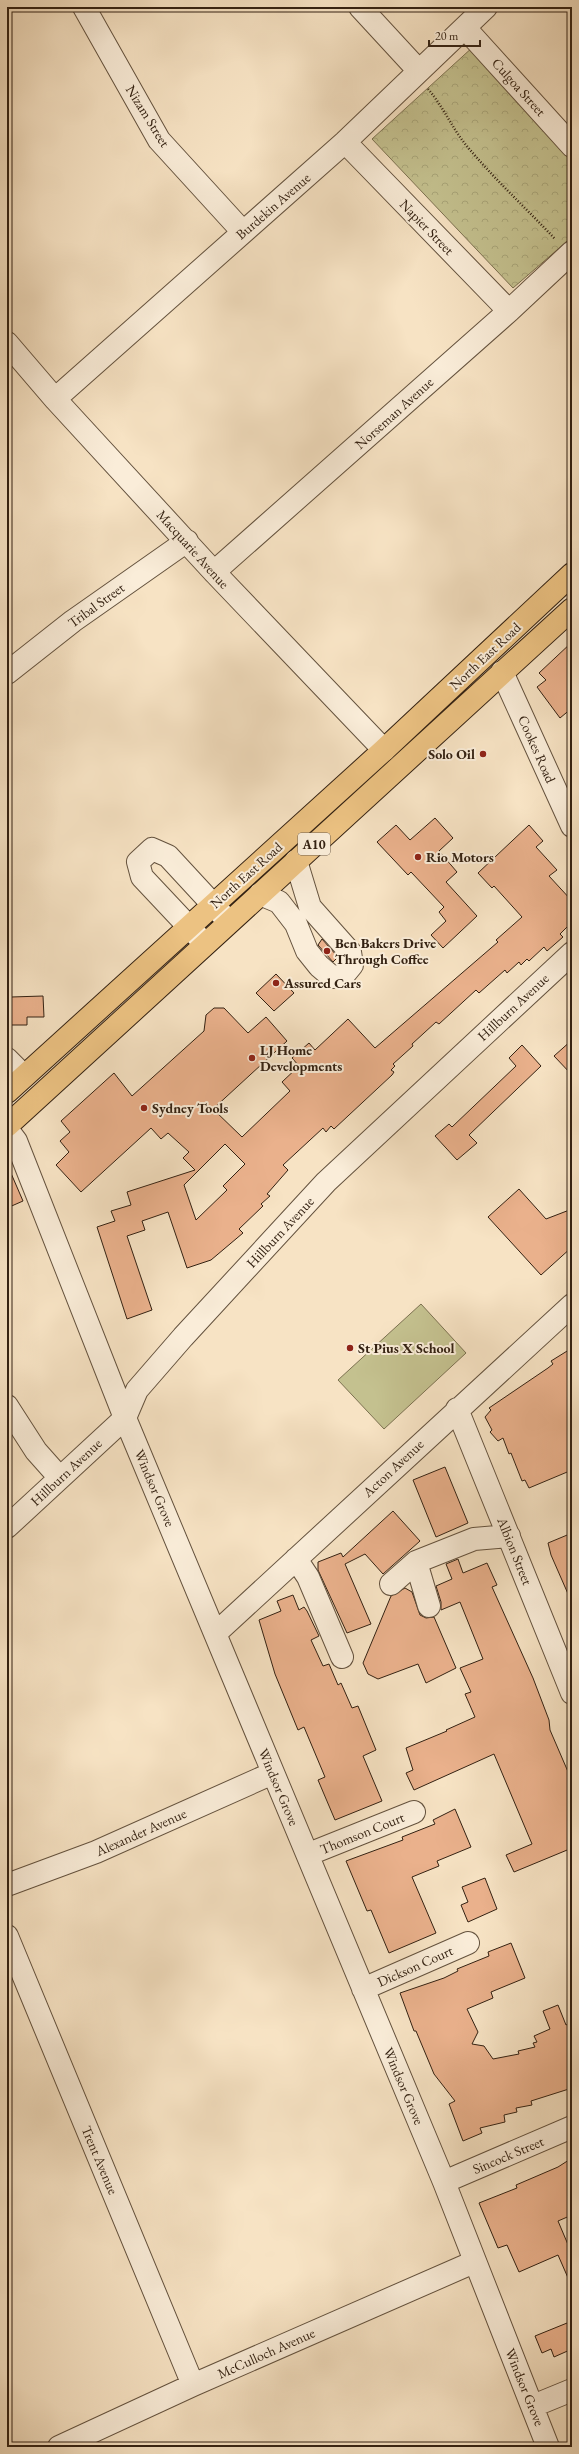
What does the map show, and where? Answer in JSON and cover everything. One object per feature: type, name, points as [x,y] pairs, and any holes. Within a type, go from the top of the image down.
[{"type":"highway","name":"North East Road","points":[[7,1092],[487,656],[572,574]]},
{"type":"highway","name":"North East Road","points":[[7,1126],[572,609]]},
{"type":"highway","points":[[487,656],[502,672]]},
{"type":"highway","points":[[384,750],[399,766]]},
{"type":"highway","points":[[24,1076],[42,1094]]},
{"type":"street","name":"Nizam Street","points":[[84,7],[159,140],[243,232]]},
{"type":"street","points":[[360,7],[421,77]]},
{"type":"street","name":"Burdekin Avenue","points":[[55,400],[243,232],[421,77],[486,7]]},
{"type":"street","name":"Culgoa Street","points":[[465,28],[572,146]]},
{"type":"street","name":"Napier Street","points":[[345,142],[509,311]]},
{"type":"street","name":"Norseman Avenue","points":[[214,572],[509,311],[569,261]]},
{"type":"street","name":"Macquarie Avenue","points":[[7,343],[55,400],[187,541],[214,572],[384,750]]},
{"type":"street","name":"Tribal Street","points":[[7,673],[73,621],[187,541]]},
{"type":"street","name":"Cookes Road","points":[[502,672],[572,826]]},
{"type":"street","points":[[205,944],[142,877],[138,862],[152,849],[168,856],[229,922]]},
{"type":"street","points":[[260,894],[279,902],[296,924],[307,951],[319,966],[332,977],[343,976],[352,965],[350,952],[310,907],[296,861]]},
{"type":"street","name":"Hillburn Avenue","points":[[7,1527],[125,1418],[137,1390],[183,1337],[326,1182],[572,953]]},
{"type":"street","points":[[7,1059],[24,1076]]},
{"type":"street","name":"Windsor Grove","points":[[7,1129],[16,1141],[125,1418],[216,1633],[273,1773],[309,1854],[363,1989],[444,2182],[474,2262],[533,2406],[548,2447]]},
{"type":"street","name":"Acton Avenue","points":[[216,1633],[457,1409],[572,1305]]},
{"type":"street","points":[[7,1406],[36,1451],[60,1478]]},
{"type":"street","name":"Albion Street","points":[[457,1409],[572,1693]]},
{"type":"street","points":[[391,1584],[416,1562],[474,1540],[508,1536]]},
{"type":"street","points":[[296,1559],[308,1577],[342,1657]]},
{"type":"street","points":[[416,1562],[429,1606]]},
{"type":"street","name":"Alexander Avenue","points":[[7,1885],[96,1852],[273,1773]]},
{"type":"street","name":"Thomson Court","points":[[309,1854],[414,1812]]},
{"type":"street","name":"Trent Avenue","points":[[7,1936],[193,2385]]},
{"type":"street","name":"Dickson Court","points":[[363,1989],[468,1943]]},
{"type":"street","name":"Sincock Street","points":[[444,2182],[572,2127]]},
{"type":"street","name":"McCulloch Avenue","points":[[59,2447],[193,2385],[474,2262]]},
{"type":"street","points":[[533,2406],[572,2390]]},
{"type":"path","points":[[421,77],[465,144],[487,170],[555,239]]},
{"type":"green space","points":[[474,46],[572,153],[572,237],[513,288],[372,139]]},
{"type":"green space","points":[[421,1304],[466,1353],[384,1429],[338,1380]]},
{"type":"building","points":[[572,642],[572,708],[560,718],[537,687],[546,680],[539,673]]},
{"type":"building","points":[[435,818],[453,838],[439,851],[457,872],[446,882],[477,916],[443,948],[431,935],[446,921],[439,912],[444,907],[411,872],[408,875],[377,842],[396,825],[410,840]]},
{"type":"building","points":[[529,825],[543,841],[536,847],[557,870],[549,876],[572,901],[572,922],[560,934],[563,937],[547,951],[544,947],[529,961],[527,959],[521,965],[519,962],[507,973],[505,970],[479,993],[476,990],[439,1024],[436,1022],[412,1044],[413,1046],[393,1064],[395,1066],[391,1070],[394,1072],[392,1075],[334,1129],[331,1126],[326,1132],[323,1128],[283,1165],[288,1170],[267,1194],[270,1196],[261,1204],[263,1206],[239,1229],[243,1233],[211,1260],[187,1268],[168,1212],[142,1221],[145,1230],[127,1236],[152,1310],[127,1319],[97,1227],[115,1221],[111,1211],[131,1205],[127,1192],[195,1170],[183,1158],[189,1152],[168,1133],[161,1139],[151,1128],[81,1192],[56,1165],[69,1152],[60,1141],[70,1132],[61,1121],[114,1073],[132,1096],[204,1031],[206,1015],[214,1008],[224,1008],[248,1033],[266,1017],[287,1041],[213,1109],[242,1137],[290,1091],[282,1082],[299,1066],[292,1058],[309,1043],[315,1050],[348,1019],[375,1048],[498,942],[496,940],[522,917],[494,886],[492,888],[478,873]],"holes":[[[225,1144],[245,1164],[223,1186],[227,1190],[196,1220],[184,1185]]]},
{"type":"building","points":[[322,939],[338,957],[333,962],[318,945]]},
{"type":"building","name":"Assured Cars","points":[[276,974],[294,993],[274,1011],[256,993]]},
{"type":"building","points":[[43,996],[44,1017],[27,1017],[27,1025],[11,1025],[11,997]]},
{"type":"building","points":[[572,1040],[572,1075],[554,1056]]},
{"type":"building","points":[[522,1045],[541,1066],[469,1135],[477,1143],[457,1160],[435,1136],[449,1124],[452,1127],[516,1066],[509,1058]]},
{"type":"building","points":[[7,1164],[23,1201],[7,1208]]},
{"type":"building","points":[[519,1189],[546,1219],[572,1209],[572,1247],[541,1275],[488,1217]]},
{"type":"building","points":[[572,1348],[572,1470],[529,1488],[525,1480],[522,1481],[511,1453],[509,1454],[503,1438],[498,1441],[490,1432],[492,1430],[485,1417],[491,1410],[489,1408],[548,1368],[553,1364],[551,1361]]},
{"type":"building","points":[[445,1467],[468,1523],[436,1537],[413,1480]]},
{"type":"building","points":[[393,1511],[420,1541],[383,1574],[365,1554],[345,1564],[371,1624],[347,1633],[318,1570],[318,1562],[341,1553],[343,1557]]},
{"type":"building","points":[[572,1533],[572,1603],[551,1555],[548,1543]]},
{"type":"building","points":[[458,1559],[463,1573],[487,1563],[497,1585],[492,1587],[533,1678],[549,1720],[550,1730],[572,1781],[572,1848],[514,1872],[506,1855],[532,1844],[494,1754],[414,1790],[406,1773],[413,1770],[406,1748],[447,1731],[446,1730],[475,1717],[465,1694],[471,1692],[460,1668],[483,1659],[460,1602],[441,1610],[441,1602],[436,1586],[452,1579],[446,1564]]},
{"type":"building","points":[[405,1588],[412,1592],[420,1615],[426,1618],[434,1617],[456,1668],[426,1683],[418,1664],[378,1679],[368,1674],[363,1663],[391,1596]]},
{"type":"building","points":[[293,1595],[299,1610],[304,1607],[307,1611],[319,1636],[311,1640],[323,1666],[329,1664],[338,1685],[341,1683],[352,1708],[358,1706],[376,1750],[363,1756],[382,1801],[335,1820],[318,1780],[325,1777],[304,1727],[298,1730],[275,1674],[259,1620],[281,1611],[277,1601]]},
{"type":"building","points":[[455,1809],[471,1847],[437,1861],[439,1866],[412,1877],[436,1933],[389,1953],[371,1910],[367,1911],[346,1861],[403,1840],[402,1837],[435,1824],[433,1820]]},
{"type":"building","points":[[485,1878],[497,1909],[468,1922],[461,1905],[468,1902],[462,1887]]},
{"type":"building","points":[[511,1943],[525,1978],[491,1992],[493,1998],[467,2009],[478,2032],[472,2044],[484,2046],[493,2059],[519,2054],[518,2051],[535,2047],[533,2043],[537,2042],[534,2036],[550,2029],[543,2011],[558,2005],[566,2025],[568,2024],[572,2031],[572,2088],[531,2101],[532,2105],[516,2108],[517,2112],[504,2115],[505,2122],[480,2128],[482,2133],[463,2141],[449,2104],[455,2101],[434,2074],[416,2031],[414,2031],[400,1993],[444,1978],[458,1971],[457,1969],[489,1956],[488,1952]]},
{"type":"building","points":[[572,2158],[572,2215],[558,2221],[572,2254],[572,2287],[558,2255],[519,2272],[507,2245],[498,2248],[479,2203],[517,2188],[516,2185],[558,2167]]},
{"type":"building","points":[[572,2321],[572,2349],[554,2357],[551,2349],[542,2353],[535,2336]]},
{"type":"place","name":"Solo Oil","points":[[483,754]]},
{"type":"place","name":"Rio Motors","points":[[418,857]]},
{"type":"place","name":"Ben Bakers Drive Through Coffee","points":[[327,951]]},
{"type":"place","name":"Assured Cars","points":[[276,983]]},
{"type":"place","name":"LJ Home Developments","points":[[252,1058]]},
{"type":"place","name":"Sydney Tools","points":[[144,1108]]},
{"type":"place","name":"St Pius X School","points":[[350,1348]]}]
